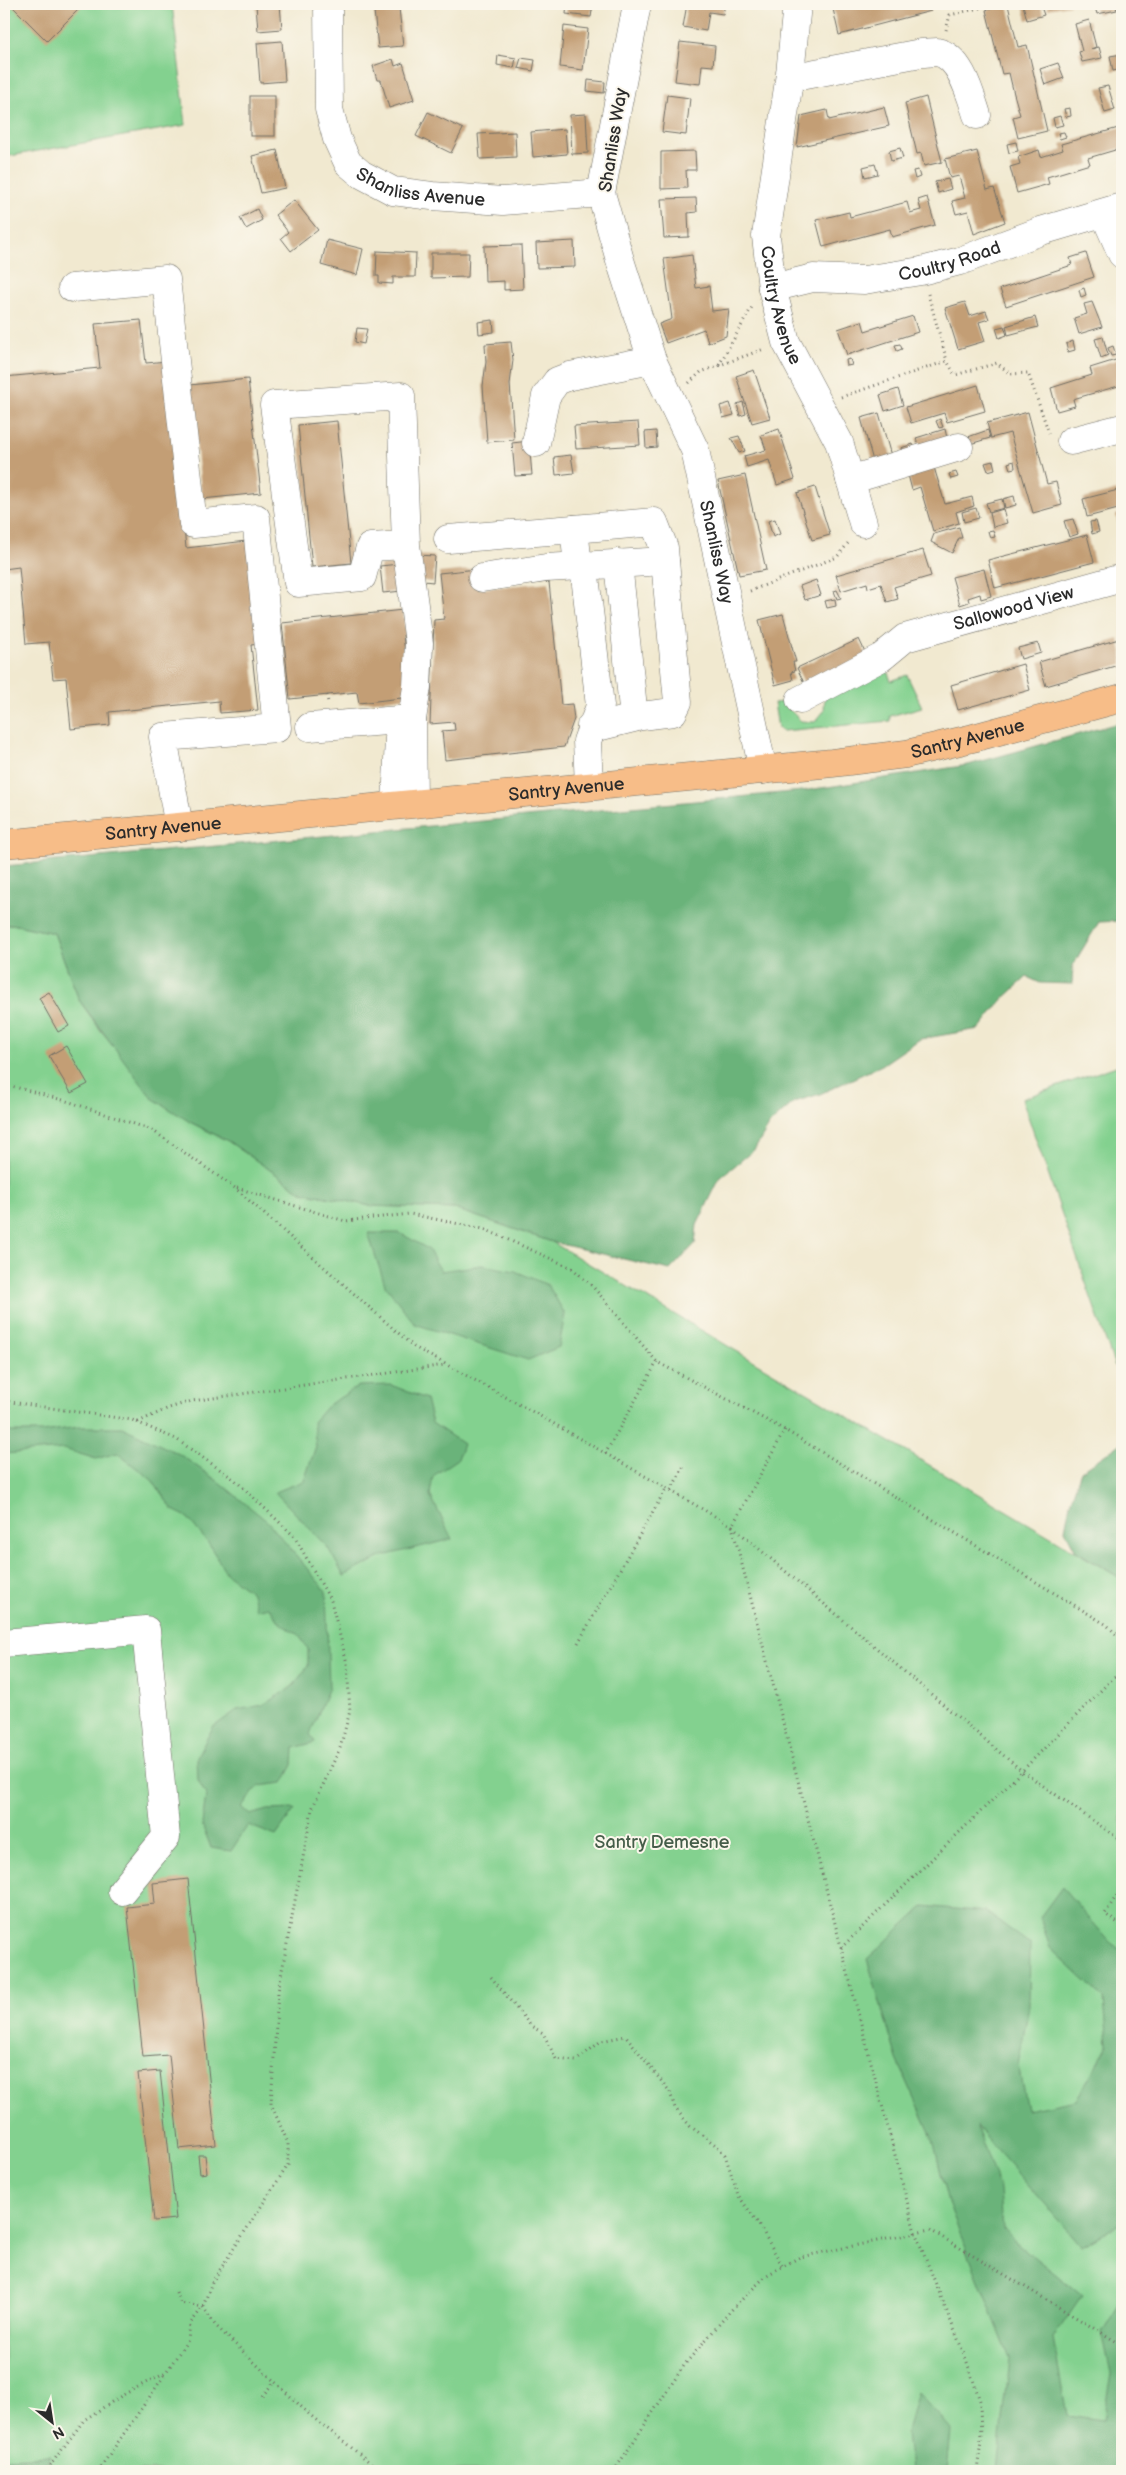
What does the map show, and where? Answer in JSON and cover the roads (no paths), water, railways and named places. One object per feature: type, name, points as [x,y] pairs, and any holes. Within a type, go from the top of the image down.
[{"type":"main road","name":"Santry Avenue","points":[[4,844],[589,786],[761,761],[906,754],[974,738],[1122,698]]},
{"type":"street","name":"Shanliss Avenue","points":[[328,4],[329,110],[336,139],[348,163],[361,174],[393,191],[432,196],[503,201],[601,192]]},
{"type":"street","name":"Shanliss Way","points":[[637,4],[601,192],[620,260],[652,360],[695,450],[726,605],[761,761]]},
{"type":"street","name":"Coultry Avenue","points":[[797,4],[790,74],[766,236],[763,295],[839,442],[863,523]]},
{"type":"street","points":[[790,74],[805,74],[938,52],[949,59],[966,79],[977,116]]},
{"type":"street","points":[[1113,210],[1122,254]]},
{"type":"street","name":"Coultry Road","points":[[763,295],[813,278],[864,280],[921,271],[960,261],[1041,231],[1113,210]]},
{"type":"street","points":[[72,288],[166,280],[194,524],[256,518],[277,728],[163,737],[179,827]]},
{"type":"street","points":[[536,443],[546,396],[557,381],[570,376],[652,360]]},
{"type":"street","points":[[404,804],[417,687],[419,643],[406,545],[401,396],[274,405],[298,584],[362,577],[370,547],[406,545]]},
{"type":"street","points":[[1071,441],[1122,428]]},
{"type":"street","points":[[850,480],[959,447]]},
{"type":"street","points":[[448,539],[654,522],[664,548],[678,702],[673,712],[634,717],[602,726],[591,726]]},
{"type":"street","points":[[574,529],[577,556],[584,567],[600,706],[587,741],[589,786]]},
{"type":"street","points":[[482,578],[546,568],[665,561]]},
{"type":"street","points":[[618,563],[634,717]]},
{"type":"street","name":"Sallowood View","points":[[800,700],[882,657],[905,638],[1122,578]]},
{"type":"street","points":[[310,727],[412,719]]},
{"type":"street","points":[[4,1643],[146,1630],[166,1837],[122,1891]]},
{"type":"park label","name":"Santry Demesne","points":[[662,1842]]}]
